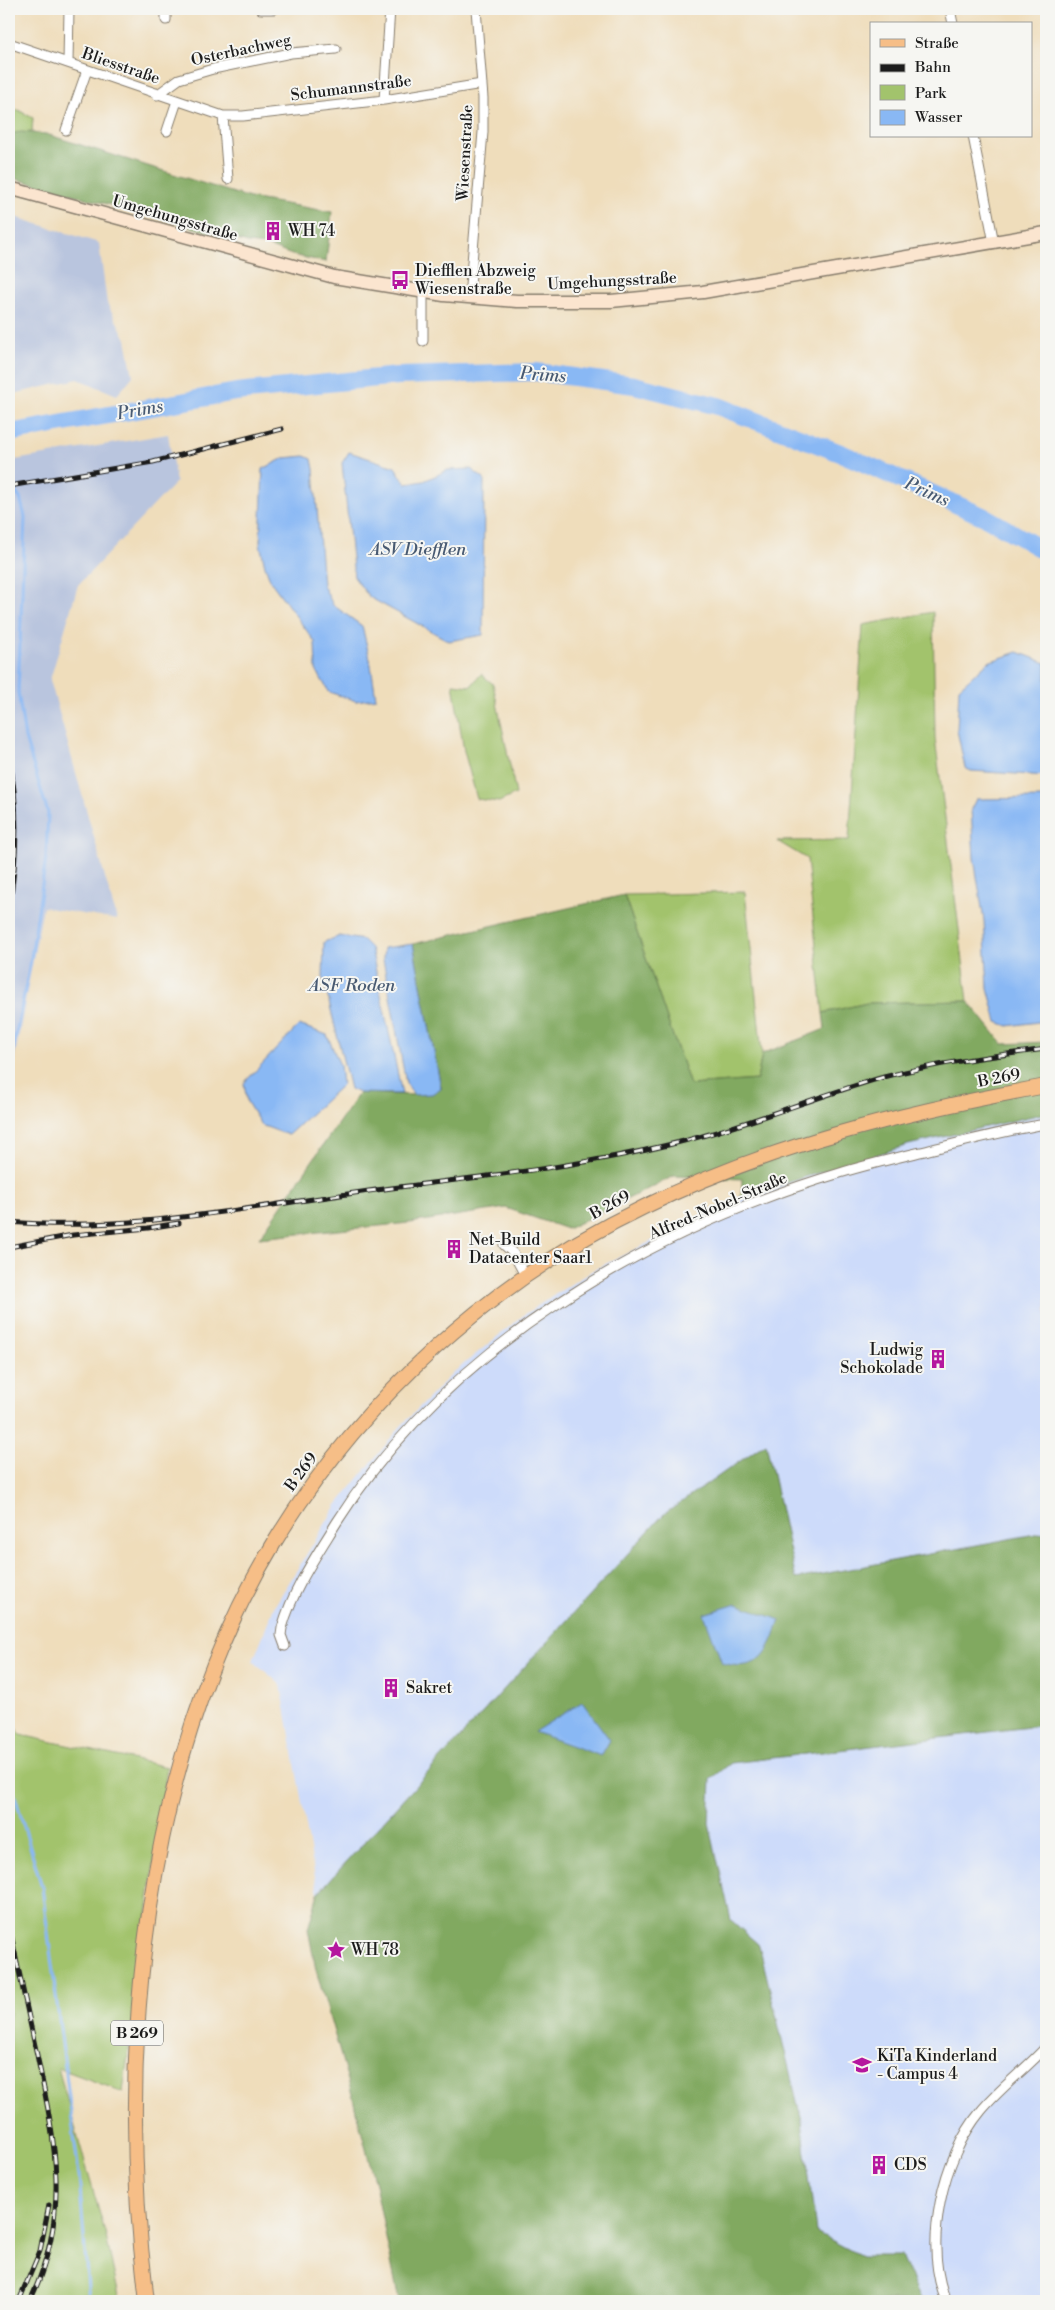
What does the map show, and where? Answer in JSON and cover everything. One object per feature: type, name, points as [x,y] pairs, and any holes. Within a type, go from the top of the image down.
[{"type":"main road","name":"Umgehungsstraße","points":[[9,188],[334,277],[423,293],[469,298],[554,302],[652,298],[703,292],[1046,234]]},
{"type":"main road","name":"B 269","points":[[147,2301],[139,2226],[136,2156],[136,2057],[141,1971],[153,1889],[170,1808],[206,1688],[232,1626],[273,1545],[305,1495],[345,1442],[399,1382],[450,1334],[487,1304],[562,1253],[643,1207],[747,1164],[808,1142],[906,1115],[1046,1086]]},
{"type":"street","points":[[68,64],[69,9]]},
{"type":"street","points":[[166,9],[166,20]]},
{"type":"street","points":[[261,9],[274,9]]},
{"type":"street","points":[[384,100],[390,9]]},
{"type":"street","name":"Wiesenstraße","points":[[469,298],[483,132],[482,84],[476,9]]},
{"type":"street","points":[[950,9],[953,22]]},
{"type":"street","name":"Bliesstraße","points":[[9,43],[223,116]]},
{"type":"street","name":"Osterbachweg","points":[[157,95],[179,79],[213,69],[291,53],[336,49]]},
{"type":"street","points":[[66,130],[88,70]]},
{"type":"street","name":"Schumannstraße","points":[[223,116],[242,116],[384,100],[482,84]]},
{"type":"street","points":[[167,131],[177,101]]},
{"type":"street","points":[[223,116],[228,179]]},
{"type":"street","points":[[973,138],[994,243]]},
{"type":"street","points":[[423,293],[423,341]]},
{"type":"street","name":"Alfred-Nobel-Straße","points":[[285,1646],[281,1635],[282,1628],[300,1582],[348,1505],[393,1445],[466,1373],[542,1314],[605,1275],[676,1237],[788,1191],[859,1168],[1009,1131],[1046,1124]]},
{"type":"street","points":[[504,1246],[513,1253],[526,1277]]},
{"type":"street","points":[[946,2301],[937,2264],[937,2226],[942,2195],[953,2160],[968,2130],[980,2112],[997,2092],[1046,2047]]},
{"type":"shaded area","points":[[9,215],[99,243],[107,303],[126,339],[133,376],[117,395],[78,379],[9,395]]},
{"type":"shaded area","points":[[168,434],[176,482],[78,585],[50,680],[117,920],[43,907],[9,1087],[9,461]]},
{"type":"shaded area","points":[[1046,1113],[1046,1532],[796,1579],[766,1443],[663,1515],[318,1893],[281,1685],[253,1661],[274,1607],[337,1505],[400,1427],[454,1372],[525,1314],[593,1270],[741,1197],[908,1145]]},
{"type":"shaded area","points":[[1046,1725],[1046,2301],[922,2301],[901,2256],[861,2256],[816,2232],[802,2122],[759,1945],[731,1920],[709,1823],[711,1779],[731,1763]]},
{"type":"green space","points":[[9,109],[18,110],[33,118],[32,132],[9,134]]},
{"type":"green space","points":[[21,132],[46,134],[250,198],[332,212],[326,262],[292,255],[265,245],[248,243],[9,177],[9,134]]},
{"type":"green space","points":[[933,612],[935,738],[968,1001],[867,1003],[823,1013],[807,859],[777,841],[849,840],[863,625]]},
{"type":"green space","points":[[481,674],[493,684],[516,794],[499,802],[477,799],[464,751],[453,684],[471,686]]},
{"type":"green space","points":[[745,892],[762,1054],[757,1080],[690,1085],[624,895]]},
{"type":"green space","points":[[624,895],[690,1085],[757,1080],[762,1054],[825,1029],[823,1013],[867,1003],[968,1001],[1003,1044],[1046,1042],[1046,1113],[908,1145],[741,1197],[742,1179],[674,1176],[567,1229],[506,1208],[409,1223],[259,1238],[359,1093],[414,1095],[441,1088],[413,944]]},
{"type":"green space","points":[[766,1443],[796,1579],[1046,1532],[1046,1725],[731,1763],[711,1779],[709,1823],[731,1920],[759,1945],[802,2122],[816,2232],[861,2256],[901,2256],[922,2301],[399,2301],[376,2188],[351,2091],[316,1970],[308,1929],[318,1893],[663,1515]]},
{"type":"green space","points":[[9,1719],[21,1735],[167,1767],[123,2092],[58,2068],[105,2232],[120,2301],[9,2301]]},
{"type":"water","name":"ASV Diefflen","points":[[349,452],[395,467],[406,484],[424,481],[448,470],[471,469],[484,479],[483,635],[449,641],[369,597],[354,577],[342,463]]},
{"type":"water","points":[[305,456],[312,459],[314,469],[323,585],[333,605],[362,626],[370,659],[376,698],[356,701],[329,692],[316,670],[315,642],[271,582],[265,566],[260,544],[263,469],[284,458]]},
{"type":"water","points":[[1018,652],[1046,663],[1046,776],[971,771],[965,768],[957,730],[959,688],[988,662]]},
{"type":"water","points":[[1046,798],[1046,1021],[1008,1026],[997,1022],[988,988],[984,921],[974,858],[971,809],[976,799]]},
{"type":"water","name":"ASF Roden","points":[[340,936],[363,940],[371,948],[402,1094],[359,1093],[350,1089],[323,977],[324,942]]},
{"type":"water","name":"ASF Roden","points":[[413,944],[441,1088],[432,1094],[414,1095],[406,1083],[383,959],[384,948]]},
{"type":"water","points":[[299,1025],[327,1035],[340,1065],[342,1085],[288,1135],[261,1125],[247,1102],[244,1083]]},
{"type":"water","points":[[737,1604],[780,1620],[772,1642],[762,1657],[746,1665],[722,1663],[704,1614]]},
{"type":"water","points":[[582,1702],[610,1740],[601,1756],[534,1732]]},
{"type":"waterway","name":"Prims","points":[[9,433],[236,392],[398,376],[536,372],[634,385],[718,406],[843,454],[987,518],[1046,552]]},
{"type":"waterway","points":[[9,485],[20,498],[25,517],[18,692],[25,738],[48,813],[46,858],[30,965],[9,1069]]},
{"type":"waterway","points":[[9,1776],[42,1887],[79,2175],[89,2301]]},
{"type":"railway","points":[[9,486],[153,462],[282,429]]},
{"type":"railway","points":[[9,757],[16,814],[14,871],[9,909]]},
{"type":"railway","points":[[9,1222],[97,1224],[186,1217],[595,1160],[634,1153],[699,1137],[857,1085],[904,1072],[965,1060],[1046,1049]]},
{"type":"railway","points":[[9,1247],[73,1235],[179,1223]]},
{"type":"railway","points":[[9,1925],[50,2119],[56,2179],[51,2239],[43,2269],[30,2301]]},
{"type":"railway","points":[[19,2301],[40,2251],[49,2205]]},
{"type":"place","name":"WH 74","points":[[273,231]]},
{"type":"place","name":"Diefflen Abzweig Wiesenstraße","points":[[400,280]]},
{"type":"place","name":"Net-Build Datacenter Saar1","points":[[454,1249]]},
{"type":"place","name":"Ludwig Schokolade","points":[[938,1359]]},
{"type":"place","name":"Sakret","points":[[391,1688]]},
{"type":"place","name":"WH 78","points":[[336,1950]]},
{"type":"place","name":"KiTa Kinderland - Campus 4","points":[[862,2065]]},
{"type":"place","name":"CDS","points":[[879,2165]]}]
